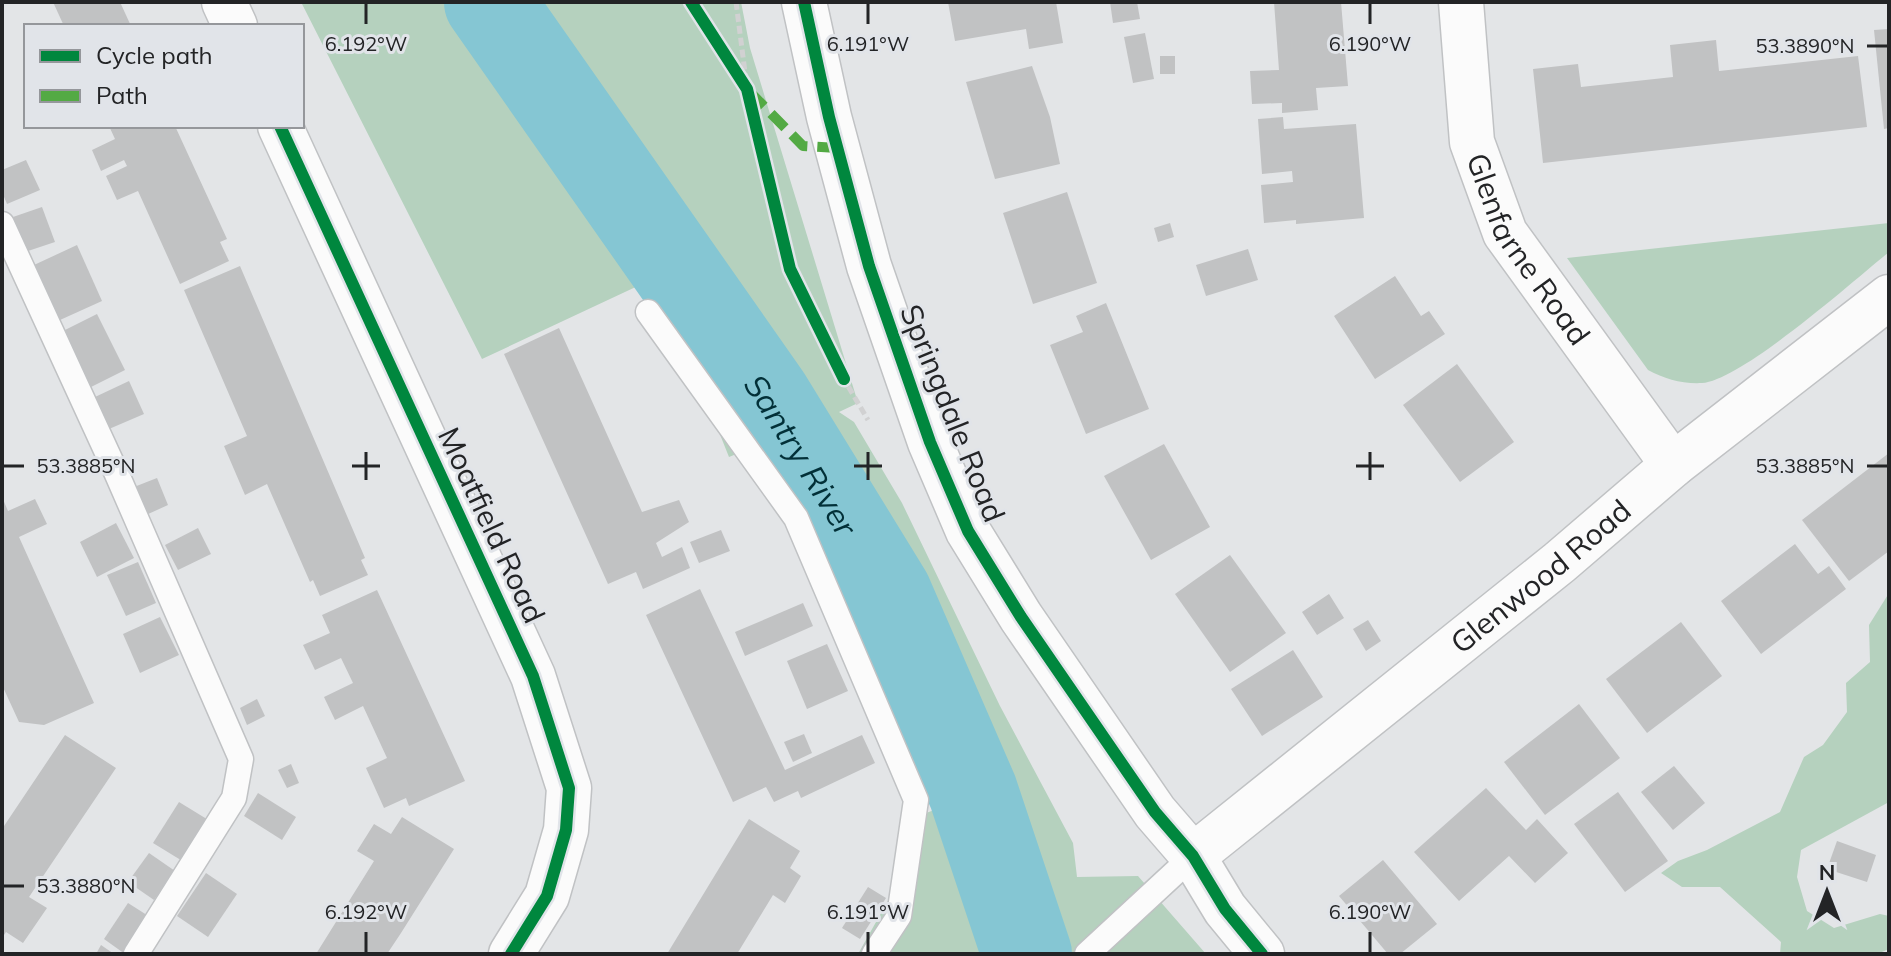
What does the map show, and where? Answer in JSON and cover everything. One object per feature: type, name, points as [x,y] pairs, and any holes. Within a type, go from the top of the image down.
[{"type":"street","points":[[224,2],[234,24]]},
{"type":"street","name":"Springdale Road","points":[[804,2],[829,117],[869,266],[930,442],[968,531],[1021,617],[1137,786],[1193,856],[1225,909],[1262,954]]},
{"type":"street","name":"Glenfarne Road","points":[[1461,2],[1472,142],[1505,233],[1673,465]]},
{"type":"street","name":"Moatfield Road","points":[[281,128],[533,676],[569,788],[566,830],[547,896],[511,954]]},
{"type":"street","name":"Glenwood Road","points":[[1193,856],[1560,562],[1673,465],[1889,297]]},
{"type":"lane","points":[[2,224],[123,486],[241,759],[234,798],[136,954]]},
{"type":"lane","points":[[648,312],[796,518],[916,800],[899,916],[874,954]]},
{"type":"lane","points":[[1087,954],[1193,856]]},
{"type":"path","points":[[691,2],[747,89]]},
{"type":"path","points":[[736,2],[747,89],[790,269],[844,379]]},
{"type":"green space","points":[[301,2],[741,2],[750,48],[858,403],[839,412],[854,422],[902,503],[1000,706],[1073,843],[1077,877],[1138,876],[1206,954],[858,954],[898,883],[921,815],[942,807],[829,554],[768,441],[729,457],[657,277],[482,359]]},
{"type":"green space","points":[[1889,223],[1889,252],[1769,348],[1720,378],[1702,383],[1674,380],[1648,370],[1567,258]]},
{"type":"green space","points":[[1889,593],[1889,802],[1801,850],[1797,877],[1807,911],[1834,928],[1880,914],[1889,916],[1889,949],[1877,954],[1780,954],[1781,942],[1720,887],[1682,887],[1661,873],[1678,861],[1707,850],[1780,812],[1804,757],[1823,745],[1847,712],[1846,683],[1870,662],[1869,625]]},
{"type":"building","points":[[53,2],[120,2],[130,24],[63,24]]},
{"type":"building","points":[[948,2],[1056,2],[1063,43],[1029,49],[1026,29],[955,41]]},
{"type":"building","points":[[1110,2],[1137,2],[1140,19],[1113,23]]},
{"type":"building","points":[[1274,2],[1341,2],[1348,86],[1316,88],[1318,110],[1282,113],[1282,103],[1252,104],[1250,71],[1279,70]]},
{"type":"building","points":[[1889,29],[1889,128],[1884,129],[1874,30]]},
{"type":"building","points":[[1145,33],[1154,79],[1133,83],[1124,37]]},
{"type":"building","points":[[1716,40],[1719,71],[1858,56],[1867,127],[1543,163],[1533,69],[1578,64],[1581,87],[1673,77],[1670,45]]},
{"type":"building","points":[[1160,56],[1175,56],[1175,74],[1160,74]]},
{"type":"building","points":[[1032,66],[1050,117],[1060,164],[995,179],[966,82]]},
{"type":"building","points":[[1283,117],[1284,129],[1356,124],[1364,218],[1296,224],[1296,220],[1264,223],[1261,185],[1293,182],[1292,171],[1262,174],[1258,119]]},
{"type":"building","points":[[110,128],[176,128],[227,239],[220,242],[229,261],[180,284],[138,191],[117,200],[106,176],[127,166],[124,160],[101,171],[92,150],[115,139]]},
{"type":"building","points":[[26,160],[40,190],[7,204],[2,192],[2,170]]},
{"type":"building","points":[[1067,192],[1097,283],[1033,304],[1003,213]]},
{"type":"building","points":[[42,207],[55,242],[25,252],[13,217]]},
{"type":"building","points":[[1170,223],[1174,237],[1158,242],[1154,228]]},
{"type":"building","points":[[77,245],[102,301],[60,320],[34,265]]},
{"type":"building","points":[[1248,249],[1258,280],[1206,296],[1196,265]]},
{"type":"building","points":[[240,266],[365,558],[361,560],[368,575],[320,596],[313,580],[310,582],[267,484],[245,495],[224,446],[247,436],[184,290]]},
{"type":"building","points":[[1395,276],[1421,316],[1429,311],[1445,334],[1375,379],[1334,316]]},
{"type":"building","points":[[1106,303],[1149,409],[1086,434],[1050,345],[1083,332],[1076,316]]},
{"type":"building","points":[[97,314],[125,370],[87,389],[59,333]]},
{"type":"building","points":[[559,328],[642,512],[679,500],[689,522],[656,543],[662,557],[682,547],[690,568],[643,589],[636,572],[608,584],[504,354]]},
{"type":"building","points":[[1457,364],[1514,442],[1460,482],[1403,405]]},
{"type":"building","points":[[129,381],[144,414],[109,429],[95,397]]},
{"type":"building","points":[[1164,444],[1210,527],[1151,560],[1104,476]]},
{"type":"building","points":[[1889,453],[1889,551],[1849,581],[1802,520]]},
{"type":"building","points":[[157,478],[168,505],[146,515],[134,487]]},
{"type":"building","points":[[2,497],[8,511],[35,499],[47,524],[19,537],[94,703],[44,725],[19,722],[2,685]]},
{"type":"building","points":[[116,523],[134,558],[97,577],[80,542]]},
{"type":"building","points":[[198,528],[211,554],[178,570],[165,545]]},
{"type":"building","points":[[721,530],[730,551],[699,563],[690,542]]},
{"type":"building","points":[[1795,544],[1818,574],[1829,566],[1846,589],[1761,654],[1721,601]]},
{"type":"building","points":[[1230,555],[1286,633],[1230,672],[1175,594]]},
{"type":"building","points":[[138,562],[156,603],[126,616],[107,575]]},
{"type":"building","points":[[700,589],[785,770],[862,735],[875,763],[801,798],[798,791],[774,802],[766,787],[733,802],[646,615]]},
{"type":"building","points":[[377,590],[465,781],[409,806],[406,798],[384,808],[366,768],[387,758],[363,706],[335,720],[324,697],[353,683],[341,658],[315,670],[303,645],[330,633],[322,615]]},
{"type":"building","points":[[1329,594],[1344,618],[1317,635],[1302,612]]},
{"type":"building","points":[[803,603],[813,626],[745,656],[735,632]]},
{"type":"building","points":[[160,617],[179,655],[140,673],[123,634]]},
{"type":"building","points":[[1368,620],[1381,641],[1366,651],[1353,629]]},
{"type":"building","points":[[1681,622],[1722,676],[1647,733],[1606,679]]},
{"type":"building","points":[[827,644],[848,691],[807,709],[787,661]]},
{"type":"building","points":[[1293,650],[1323,697],[1262,736],[1231,689]]},
{"type":"building","points":[[257,699],[265,716],[247,725],[240,708]]},
{"type":"building","points":[[1579,704],[1620,758],[1545,815],[1504,762]]},
{"type":"building","points":[[804,734],[812,753],[793,762],[784,742]]},
{"type":"building","points":[[65,735],[116,768],[29,897],[47,908],[23,943],[6,932],[2,938],[2,829]]},
{"type":"building","points":[[291,764],[299,783],[287,788],[278,770]]},
{"type":"building","points":[[1674,766],[1705,803],[1673,830],[1641,792]]},
{"type":"building","points":[[1486,788],[1526,830],[1537,819],[1568,853],[1535,883],[1509,856],[1459,901],[1414,852]]},
{"type":"building","points":[[1618,792],[1668,861],[1625,892],[1574,824]]},
{"type":"building","points":[[258,793],[296,817],[282,840],[244,816]]},
{"type":"building","points":[[179,802],[210,821],[184,862],[153,843]]},
{"type":"building","points":[[402,817],[454,849],[387,954],[316,954],[374,861],[357,851],[374,824],[391,834]]},
{"type":"building","points":[[749,819],[800,851],[790,868],[801,876],[785,903],[773,895],[737,954],[667,954]]},
{"type":"building","points":[[1837,841],[1876,855],[1867,882],[1827,869]]},
{"type":"building","points":[[149,853],[175,871],[154,900],[128,882]]},
{"type":"building","points":[[1383,860],[1437,924],[1400,954],[1388,954],[1339,896]]},
{"type":"building","points":[[206,873],[237,894],[208,937],[177,916]]},
{"type":"building","points":[[868,887],[886,898],[860,939],[842,928]]},
{"type":"building","points":[[128,903],[150,917],[125,954],[104,939]]},
{"type":"building","points":[[101,945],[114,954],[96,954]]},
{"type":"waterway","name":"Santry River","points":[[489,2],[766,397],[887,594],[973,792],[1027,954]]},
{"type":"marked path","points":[[750,92],[803,146],[837,148]]},
{"type":"cycle path","points":[[691,2],[747,89],[790,269],[844,379]]},
{"type":"cycle path","points":[[804,2],[829,117],[869,266],[930,442],[968,531],[1021,617],[1155,812],[1193,856],[1225,909],[1262,954]]},
{"type":"cycle path","points":[[281,128],[533,676],[569,788],[566,830],[547,896],[511,954]]}]
